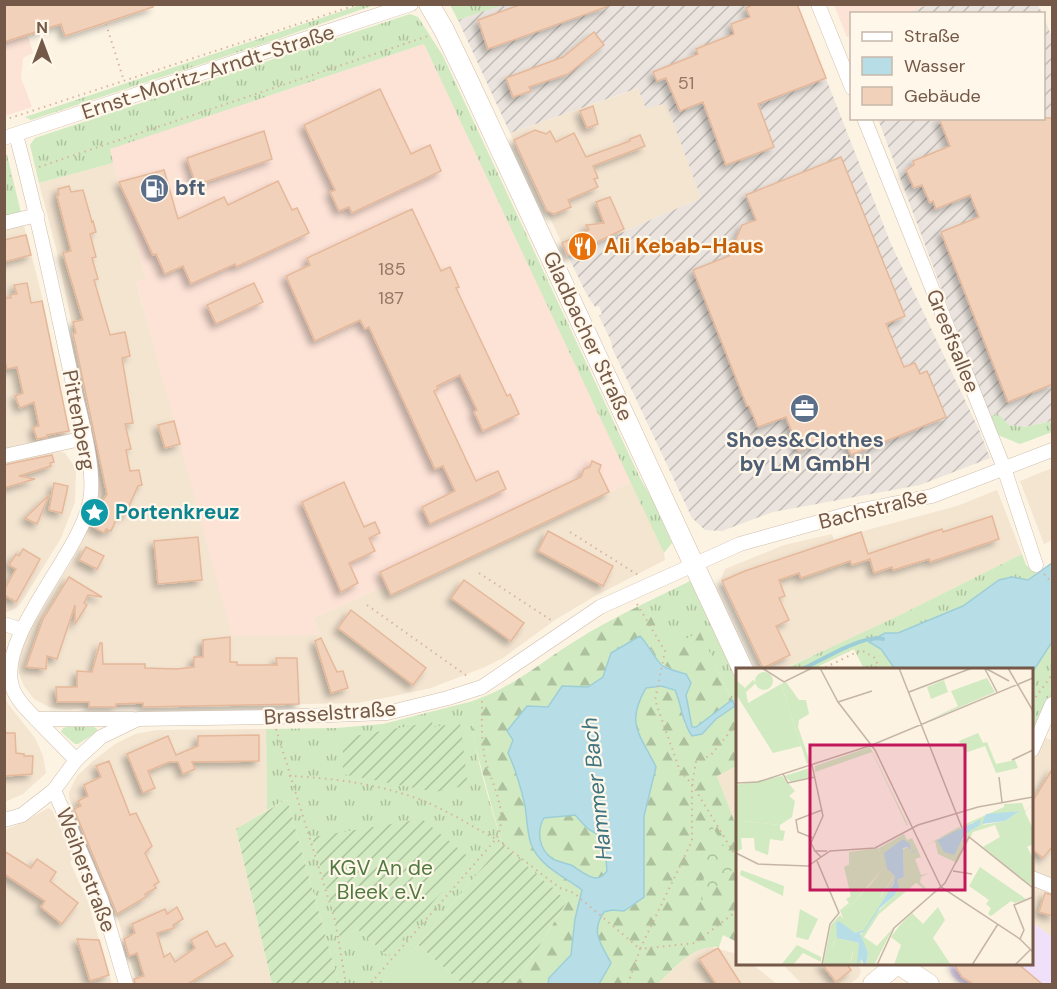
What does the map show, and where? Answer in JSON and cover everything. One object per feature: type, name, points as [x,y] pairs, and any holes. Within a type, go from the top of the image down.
[{"type":"main road","name":"Gladbacher Straße","points":[[429,4],[444,30],[743,668]]},
{"type":"main road","points":[[873,984],[895,965]]},
{"type":"main road","points":[[900,965],[930,984]]},
{"type":"street","name":"Ernst-Moritz-Arndt-Straße","points":[[10,136],[411,4]]},
{"type":"street","points":[[818,4],[850,82]]},
{"type":"street","name":"Greefsallee","points":[[865,120],[1004,468],[1036,565]]},
{"type":"street","name":"Pittenberg","points":[[10,136],[26,172],[37,215],[85,438],[92,484],[90,504],[81,528],[22,630],[10,667],[11,684],[22,704],[76,760]]},
{"type":"street","points":[[4,223],[37,215]]},
{"type":"street","points":[[4,456],[85,438]]},
{"type":"street","name":"Bachstraße","points":[[693,564],[740,544],[862,510],[932,496],[1053,450]]},
{"type":"street","name":"Brasselstraße","points":[[4,820],[22,815],[54,790],[76,760],[101,737],[138,719],[387,712],[448,698],[482,687],[600,607],[693,564]]},
{"type":"street","points":[[4,624],[22,630]]},
{"type":"street","points":[[1033,748],[1053,704]]},
{"type":"street","points":[[36,719],[138,719]]},
{"type":"street","name":"Weiherstraße","points":[[54,790],[101,899],[126,984]]},
{"type":"street","points":[[1033,878],[1053,886]]},
{"type":"path","points":[[4,120],[359,4]]},
{"type":"path","points":[[106,24],[125,82]]},
{"type":"path","points":[[4,178],[444,30]]},
{"type":"path","points":[[570,532],[652,584]]},
{"type":"path","points":[[479,573],[566,630]]},
{"type":"path","points":[[630,594],[664,651],[655,700],[680,771],[692,784],[736,857]]},
{"type":"path","points":[[367,605],[482,687],[484,754],[502,814],[501,829],[496,839],[370,984]]},
{"type":"path","points":[[822,668],[861,650],[875,658],[880,668]]},
{"type":"path","points":[[1033,701],[1053,675]]},
{"type":"path","points":[[273,717],[289,776],[335,920],[345,984]]},
{"type":"path","points":[[628,984],[640,949],[692,841],[692,784],[696,762],[711,755],[736,724]]},
{"type":"path","points":[[289,776],[325,778],[375,786],[423,801],[496,839],[560,888],[574,893],[640,949],[695,943],[736,912]]},
{"type":"shaded area","points":[[503,4],[797,5],[891,244],[980,432],[990,458],[920,485],[773,512],[722,531],[705,530],[692,518],[613,350],[599,316],[602,314],[599,306],[595,307],[586,293],[568,256],[701,198],[666,103],[646,109],[638,88],[510,133],[458,20]]},
{"type":"shaded area","points":[[930,4],[1038,5],[1042,12],[910,12]]},
{"type":"shaded area","points":[[4,5],[125,5],[28,36],[33,53],[23,58],[21,78],[32,107],[5,116]]},
{"type":"shaded area","points":[[834,5],[930,5],[910,12],[850,12],[850,36],[847,37]]},
{"type":"shaded area","points":[[1045,20],[1052,38],[1052,421],[1025,427],[990,419],[878,120],[1045,120]]},
{"type":"shaded area","points":[[424,44],[631,482],[391,595],[386,586],[313,618],[320,635],[232,636],[136,281],[146,279],[109,149]]},
{"type":"shaded area","points":[[639,88],[666,102],[701,198],[568,256],[510,133]]},
{"type":"shaded area","points":[[113,163],[146,279],[136,282],[181,444],[320,635],[313,618],[386,586],[391,595],[631,482],[664,553],[665,560],[595,596],[555,620],[503,658],[431,688],[358,703],[66,710],[49,707],[34,699],[24,686],[19,673],[19,659],[27,634],[76,554],[93,515],[97,495],[95,439],[58,256],[39,183]]},
{"type":"shaded area","points":[[23,222],[42,296],[70,433],[63,439],[4,453],[4,226]]},
{"type":"shaded area","points":[[52,449],[65,453],[76,469],[75,502],[61,538],[23,600],[16,608],[5,613],[5,459]]},
{"type":"shaded area","points":[[1052,468],[1052,540],[1044,544],[1020,481]]},
{"type":"shaded area","points":[[997,490],[1022,554],[839,644],[784,668],[764,668],[721,579],[725,569],[784,545],[832,534],[834,540],[957,506]]},
{"type":"shaded area","points":[[4,695],[8,704],[35,738],[43,756],[46,773],[23,794],[5,802],[7,809],[5,810]]},
{"type":"shaded area","points":[[266,729],[267,810],[236,830],[272,984],[137,984],[113,902],[69,798],[69,792],[77,776],[115,744],[135,734],[157,730]]},
{"type":"shaded area","points":[[1042,737],[1052,740],[1052,881],[1033,874],[1033,760]]},
{"type":"shaded area","points":[[736,766],[736,825],[717,776]]},
{"type":"shaded area","points":[[48,808],[52,810],[74,856],[70,862],[88,902],[112,984],[5,984],[5,830]]},
{"type":"shaded area","points":[[1033,883],[1052,891],[1052,937],[1033,923]]},
{"type":"shaded area","points":[[1033,923],[1052,937],[1052,984],[962,984],[952,976],[949,967],[946,965],[1033,965]]},
{"type":"shaded area","points":[[711,947],[734,953],[736,965],[753,965],[777,984],[658,984],[687,956],[702,948]]},
{"type":"shaded area","points":[[783,965],[858,965],[861,971],[859,977],[850,984],[802,984]]},
{"type":"green space","points":[[363,4],[374,5],[31,120],[25,117]]},
{"type":"green space","points":[[450,5],[503,5],[458,20]]},
{"type":"green space","points":[[410,14],[418,17],[443,56],[640,478],[654,502],[672,543],[664,553],[424,44],[110,149],[113,163],[39,183],[30,145],[35,138]]},
{"type":"green space","points":[[4,153],[7,155],[22,217],[4,221]]},
{"type":"green space","points":[[997,413],[1009,425],[1025,427],[1052,421],[1052,432],[1020,444],[998,435],[990,419]]},
{"type":"green space","points":[[1022,554],[1026,565],[1038,575],[1028,580],[1012,577],[999,580],[963,606],[898,633],[885,633],[869,641],[881,649],[894,668],[864,668],[854,649],[815,668],[786,668],[896,617]]},
{"type":"green space","points":[[690,581],[736,679],[736,708],[700,633],[666,649],[645,603]]},
{"type":"green space","points":[[645,603],[666,648],[700,632],[732,700],[696,727],[692,727],[686,695],[686,674],[665,666],[651,649],[611,653],[603,677],[588,687],[562,686],[548,707],[513,740],[508,753],[515,768],[525,806],[531,844],[553,871],[582,890],[575,919],[571,955],[549,978],[548,984],[516,984],[567,901],[502,844],[475,745],[471,713],[473,701],[513,682],[590,632]]},
{"type":"green space","points":[[1052,642],[1052,695],[1033,740],[1033,671]]},
{"type":"green space","points":[[661,686],[675,690],[681,703],[685,726],[702,734],[716,719],[736,707],[736,766],[717,776],[736,825],[736,942],[723,935],[719,947],[709,947],[693,953],[658,984],[599,984],[610,963],[598,938],[600,919],[604,912],[624,911],[644,897],[644,816],[656,767],[640,737],[636,720],[640,700],[647,688]]},
{"type":"green space","points":[[473,701],[472,716],[477,753],[502,844],[418,945],[380,984],[339,984],[287,799],[267,810],[266,729],[336,728],[383,724]],"holes":[[[312,837],[387,955],[357,929],[340,937]]]},
{"type":"green space","points":[[432,722],[433,727],[460,723],[468,785],[435,792],[343,774],[343,738]]},
{"type":"green space","points":[[67,727],[94,727],[97,732],[75,744],[61,732]]},
{"type":"green space","name":"KGV An de Bleek e.V.","points":[[287,799],[339,984],[272,984],[236,829]]},
{"type":"green space","points":[[575,815],[588,829],[602,837],[607,871],[604,875],[596,878],[590,877],[571,865],[553,859],[544,851],[540,840],[540,829],[545,818]]},
{"type":"green space","name":"KGV An de Bleek e.V.","points":[[422,819],[470,858],[388,956],[357,929],[340,938],[312,837]]},
{"type":"green space","points":[[710,823],[736,866],[701,902]]},
{"type":"green space","name":"KGV An de Bleek e.V.","points":[[502,844],[567,901],[516,984],[463,984],[418,945]]},
{"type":"green space","points":[[418,945],[463,984],[380,984]]},
{"type":"water","points":[[1052,563],[1052,642],[1033,671],[1033,668],[894,668],[881,649],[869,642],[885,633],[898,633],[963,606],[999,580],[1012,577],[1028,580]]},
{"type":"water","points":[[640,636],[663,666],[686,674],[691,683],[686,695],[692,727],[696,727],[732,700],[735,706],[716,719],[702,734],[692,736],[686,726],[675,690],[661,686],[646,688],[636,711],[637,729],[656,767],[644,816],[644,897],[624,911],[604,912],[600,919],[597,932],[611,963],[599,984],[548,984],[549,978],[571,955],[575,919],[582,890],[546,865],[531,844],[522,793],[508,753],[513,740],[507,731],[527,706],[548,707],[562,686],[588,687],[603,677],[611,653]],"holes":[[[575,815],[588,829],[602,837],[605,847],[607,871],[598,878],[590,877],[571,865],[553,859],[545,851],[540,840],[540,829],[544,818]]]},
{"type":"building","points":[[4,4],[153,4],[153,7],[65,36],[61,24],[4,42]]},
{"type":"building","points":[[522,4],[609,4],[609,6],[488,49],[478,20]]},
{"type":"building","points":[[754,4],[797,4],[826,78],[758,104],[774,147],[726,165],[703,102],[680,111],[666,78],[657,81],[653,72],[698,54],[696,49],[734,34],[731,24],[750,17],[746,8]]},
{"type":"building","points":[[594,32],[604,45],[568,74],[529,87],[531,91],[513,97],[506,78],[563,57]]},
{"type":"building","points":[[380,89],[411,154],[430,145],[441,171],[352,213],[349,207],[339,211],[330,192],[335,190],[304,125]]},
{"type":"building","points":[[593,106],[598,124],[587,128],[580,111]]},
{"type":"building","points":[[1045,118],[1053,118],[1053,384],[1008,402],[941,232],[979,217],[970,195],[936,209],[933,201],[930,203],[922,185],[914,188],[906,170],[914,165],[913,161],[950,146],[940,120],[1045,120]]},
{"type":"building","points":[[535,130],[546,134],[550,131],[556,142],[574,133],[586,157],[640,135],[645,146],[593,166],[598,178],[594,179],[598,187],[568,200],[571,207],[554,214],[547,211],[514,140]]},
{"type":"building","points":[[264,131],[272,159],[196,185],[187,158]]},
{"type":"building","points":[[841,157],[905,316],[886,324],[904,367],[915,363],[920,374],[927,371],[946,417],[851,455],[842,433],[799,451],[786,417],[758,427],[747,406],[693,270],[729,256],[742,225],[756,220],[746,195]]},
{"type":"building","points":[[164,170],[178,219],[224,197],[228,205],[278,181],[292,210],[297,208],[309,233],[236,267],[235,264],[191,284],[183,266],[165,274],[156,254],[153,255],[119,182]]},
{"type":"building","points":[[69,186],[71,192],[83,190],[96,232],[90,234],[96,257],[92,258],[98,279],[94,280],[110,335],[125,332],[130,356],[122,358],[133,423],[125,424],[131,449],[126,450],[130,471],[139,470],[142,485],[138,486],[125,515],[119,513],[111,531],[106,529],[104,533],[92,526],[97,510],[107,494],[73,333],[76,333],[73,322],[83,320],[63,253],[71,251],[57,196],[59,195],[58,189]]},
{"type":"building","points":[[610,197],[624,229],[568,256],[562,243],[589,230],[586,225],[604,223],[596,202]]},
{"type":"building","points":[[412,209],[441,271],[450,267],[459,287],[456,288],[507,396],[510,394],[519,414],[483,431],[474,412],[477,410],[460,375],[437,386],[438,389],[434,391],[476,481],[498,471],[506,489],[430,524],[422,507],[455,491],[443,466],[435,469],[369,327],[365,329],[360,320],[315,341],[286,276],[310,265],[307,258]]},
{"type":"building","points":[[26,235],[31,255],[4,262],[4,240]]},
{"type":"building","points":[[27,283],[31,303],[42,301],[69,431],[37,439],[33,427],[39,426],[34,402],[20,408],[15,396],[23,393],[17,367],[7,369],[4,358],[4,298],[11,298],[10,295],[17,294],[14,285]]},
{"type":"building","points":[[254,283],[263,302],[216,324],[207,305]]},
{"type":"building","points":[[174,421],[180,444],[165,448],[158,425]]},
{"type":"building","points":[[52,455],[54,462],[50,463],[51,466],[19,476],[35,479],[4,488],[4,465]]},
{"type":"building","points":[[592,461],[601,465],[599,471],[609,492],[391,595],[380,572],[581,477],[584,469],[590,467]]},
{"type":"building","points":[[344,482],[364,527],[375,522],[380,533],[369,538],[375,551],[349,563],[358,583],[341,592],[302,502]]},
{"type":"building","points":[[54,483],[68,486],[62,513],[49,510]]},
{"type":"building","points":[[49,495],[37,524],[25,518]]},
{"type":"building","points":[[992,516],[999,539],[930,562],[929,559],[874,573],[870,559],[852,565],[850,561],[801,578],[799,573],[779,580],[785,596],[779,598],[789,620],[776,626],[790,655],[763,668],[722,581],[861,532],[868,554],[942,529],[943,532]]},
{"type":"building","points":[[548,531],[613,566],[603,586],[538,551]]},
{"type":"building","points":[[198,537],[202,580],[158,584],[154,541]]},
{"type":"building","points":[[86,547],[104,556],[97,569],[79,560]]},
{"type":"building","points":[[23,549],[40,559],[16,602],[4,595],[4,590],[16,569],[9,565],[16,554],[19,556]]},
{"type":"building","points":[[69,577],[102,597],[88,595],[84,603],[87,605],[75,624],[75,605],[57,659],[47,656],[46,669],[26,667],[43,619]]},
{"type":"building","points":[[464,580],[524,623],[511,641],[451,598]]},
{"type":"building","points":[[351,610],[426,668],[413,685],[338,628]]},
{"type":"building","points":[[230,637],[230,662],[237,662],[237,665],[277,665],[276,658],[297,658],[299,704],[143,707],[143,703],[116,704],[116,707],[89,707],[89,702],[57,702],[56,687],[77,687],[77,671],[92,672],[100,643],[102,643],[103,664],[145,664],[145,668],[177,669],[194,667],[194,657],[203,657],[203,640]]},
{"type":"building","points":[[321,638],[337,672],[343,671],[348,688],[331,693],[315,641]]},
{"type":"building","points":[[4,733],[15,733],[16,753],[33,756],[32,774],[4,776]]},
{"type":"building","points":[[259,735],[259,761],[192,762],[195,769],[183,774],[178,762],[169,762],[148,771],[155,788],[143,793],[127,754],[168,736],[176,755],[198,746],[198,736]]},
{"type":"building","points":[[109,761],[130,815],[136,813],[152,846],[145,853],[159,882],[154,885],[156,888],[145,894],[146,897],[117,914],[74,809],[81,806],[78,801],[88,796],[84,785],[101,777],[96,766]]},
{"type":"building","points":[[1053,768],[1053,846],[1043,858],[1033,850],[1033,800]]},
{"type":"building","points":[[4,851],[31,868],[37,859],[56,872],[50,881],[78,903],[62,924],[41,907],[45,901],[4,874]]},
{"type":"building","points":[[1045,893],[1053,895],[1053,916],[1039,912]]},
{"type":"building","points":[[177,907],[183,919],[173,925],[174,928],[157,933],[164,957],[170,953],[175,962],[195,948],[191,940],[207,931],[216,947],[225,943],[233,956],[188,984],[135,984],[134,979],[144,976],[137,953],[129,956],[124,939],[135,933],[132,924],[165,909],[167,914]]},
{"type":"building","points":[[77,939],[99,940],[109,975],[90,981]]},
{"type":"building","points":[[718,948],[741,984],[716,984],[699,959]]},
{"type":"building","points":[[823,965],[847,965],[851,970],[836,982]]},
{"type":"building","points":[[954,965],[1019,965],[1042,984],[973,984],[962,977]]},
{"type":"waterway","name":"Hammer Bach","points":[[805,668],[854,644],[875,638],[883,639]]},
{"type":"place","name":"bft","points":[[154,188]]},
{"type":"place","name":"Ali Kebab-Haus","points":[[583,246]]},
{"type":"place","name":"Shoes&Clothes by LM GmbH","points":[[805,409]]},
{"type":"place","name":"Portenkreuz","points":[[94,512]]}]
